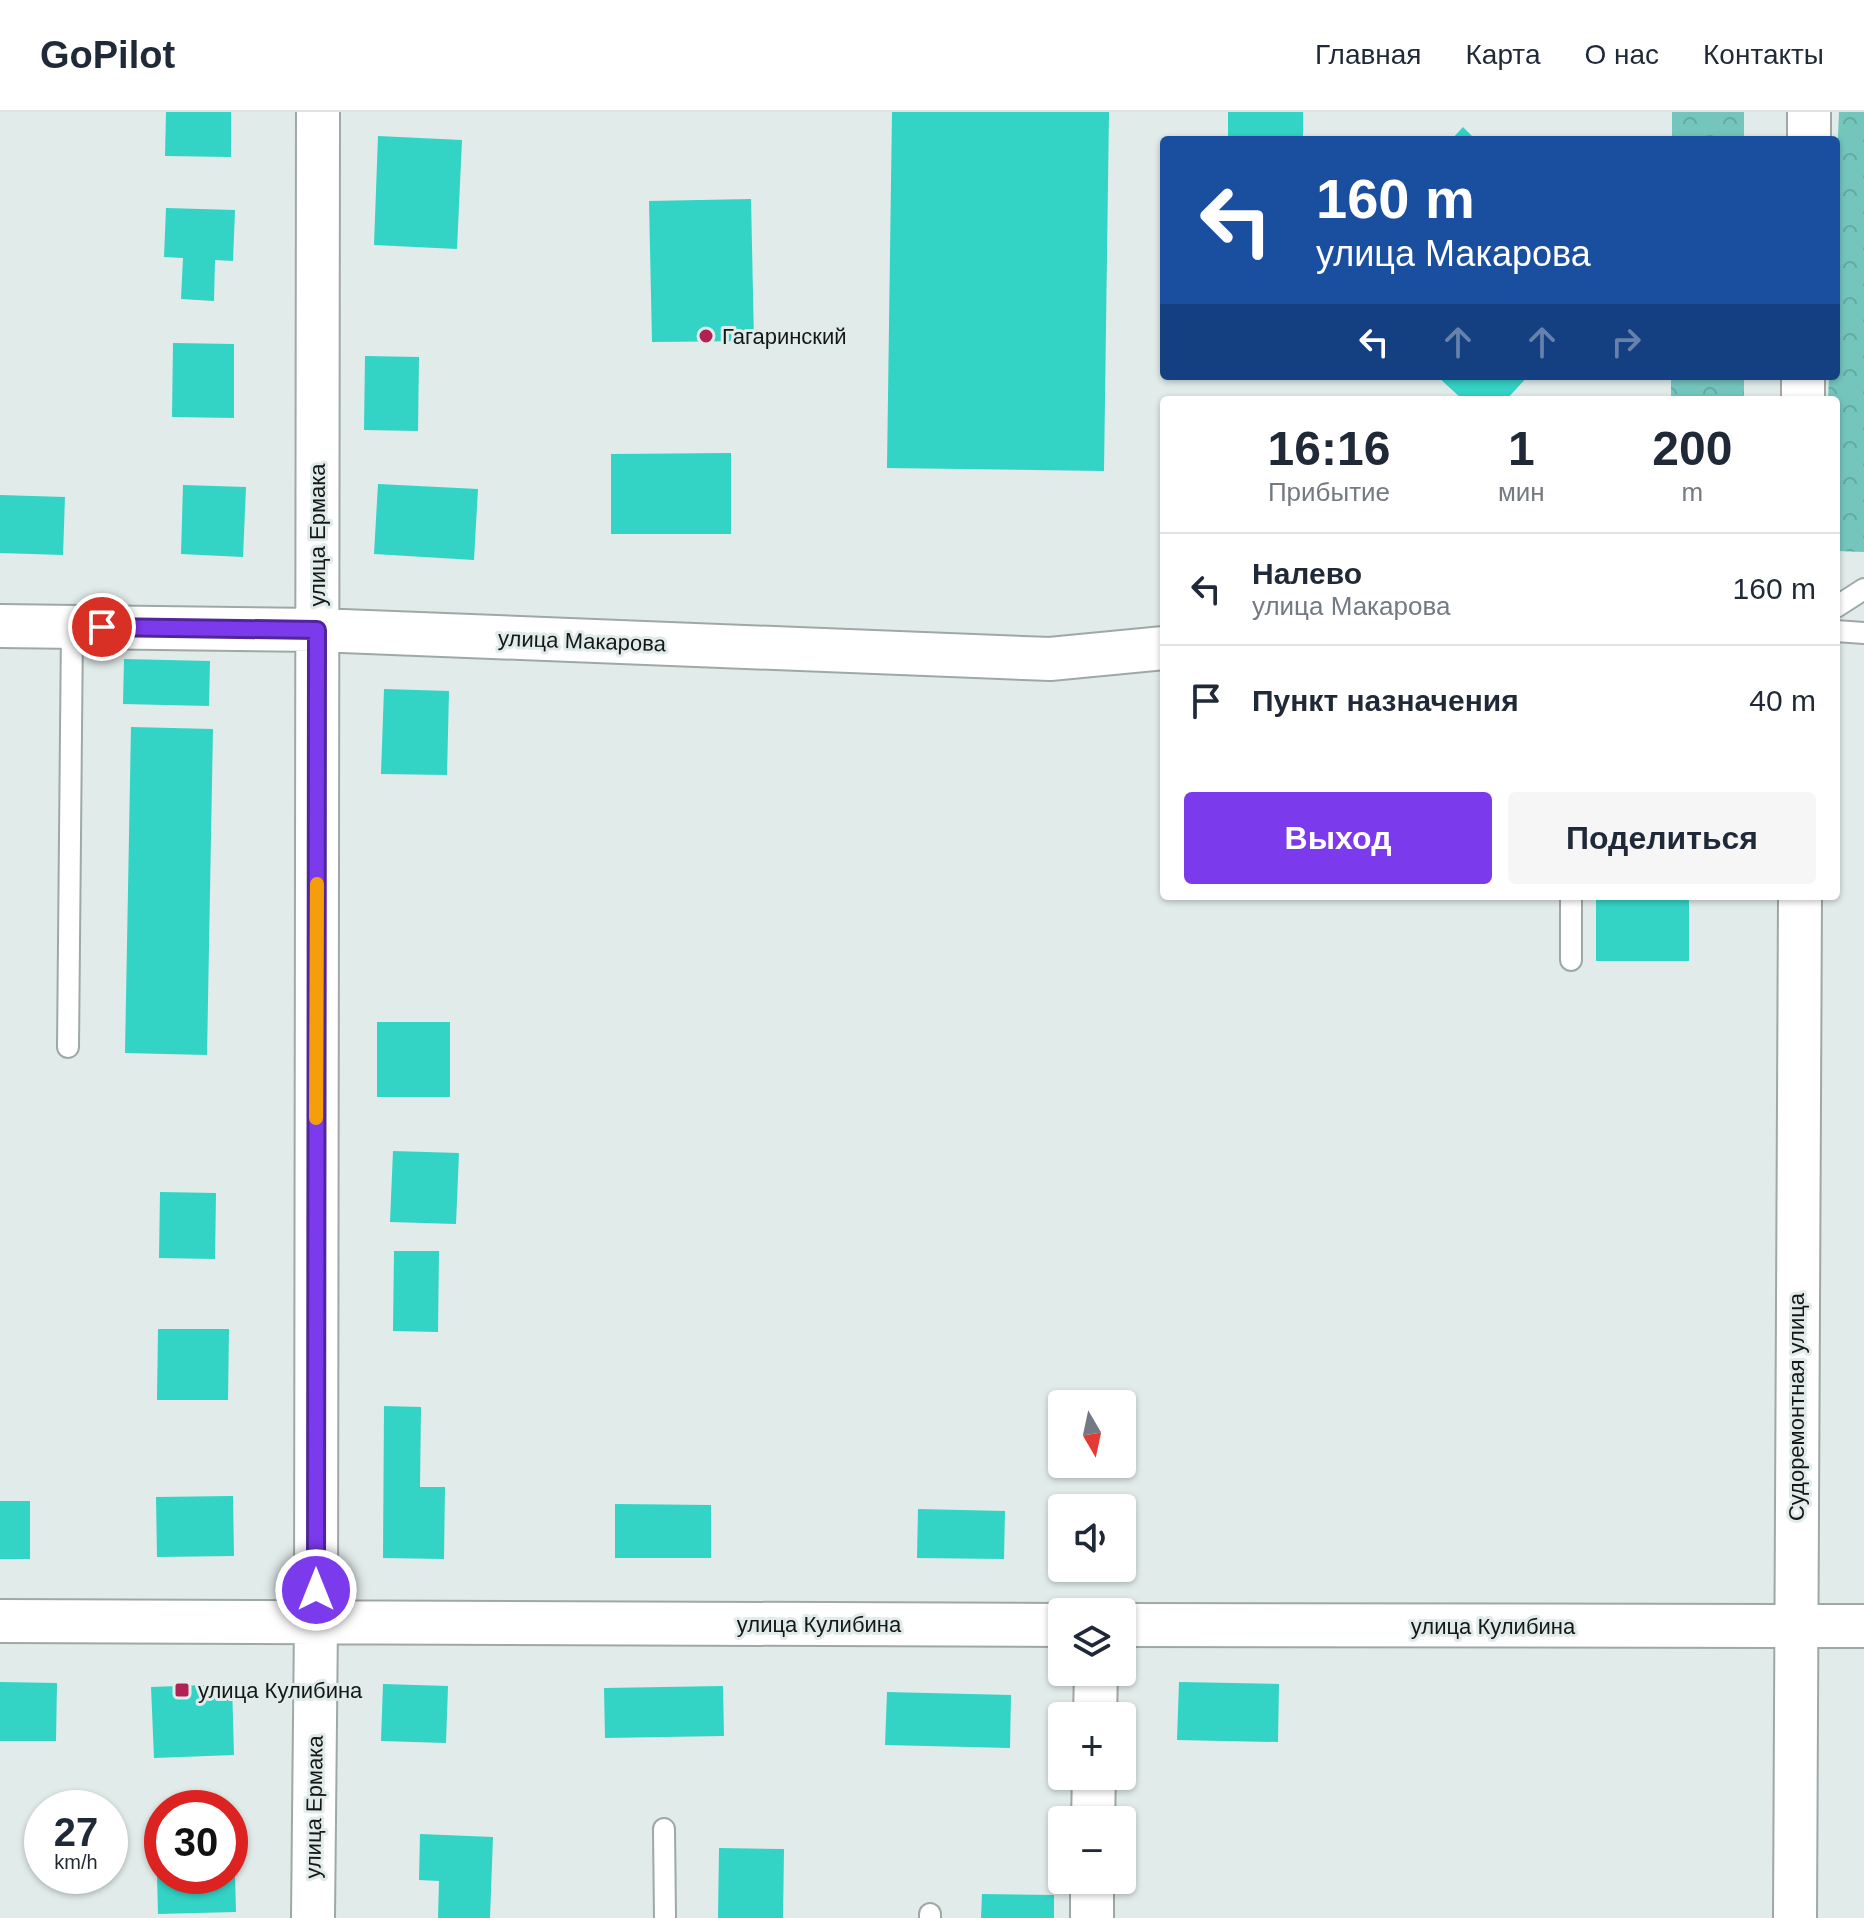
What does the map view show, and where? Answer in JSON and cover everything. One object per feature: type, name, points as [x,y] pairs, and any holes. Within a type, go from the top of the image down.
[{"type":"street","name":"улица Ермака","points":[[313,1918],[318,112]]},
{"type":"street","points":[[1809,112],[1809,136]]},
{"type":"street","name":"улица Макарова","points":[[0,626],[317,630],[1050,659],[1160,648]]},
{"type":"street","name":"Судоремонтная улица","points":[[1795,1918],[1794,1626],[1800,900]]},
{"type":"street","name":"улица Кулибина","points":[[0,1621],[1048,1625]]},
{"type":"street","name":"улица Кулибина","points":[[1136,1625],[1864,1626]]},
{"type":"street","points":[[1092,1894],[1092,1918]]},
{"type":"lane","points":[[1840,604],[1864,589]]},
{"type":"lane","points":[[68,1047],[72,627]]},
{"type":"lane","points":[[1840,631],[1864,633]]},
{"type":"lane","points":[[1571,900],[1571,960]]},
{"type":"lane","points":[[664,1829],[665,1918]]},
{"type":"green space","points":[[1672,112],[1744,112],[1744,136],[1672,136]]},
{"type":"green space","points":[[1839,112],[1864,112],[1864,552],[1840,551],[1840,396],[1828,396],[1829,380],[1840,380]]},
{"type":"green space","points":[[1671,380],[1744,380],[1744,396],[1671,396]]},
{"type":"building","points":[[166,112],[231,112],[231,157],[165,156]]},
{"type":"building","points":[[892,112],[1109,112],[1104,471],[887,468]]},
{"type":"building","points":[[1228,112],[1303,112],[1303,136],[1228,136]]},
{"type":"building","points":[[1463,127],[1472,136],[1455,136]]},
{"type":"building","points":[[378,136],[462,140],[457,249],[374,245]]},
{"type":"building","points":[[751,199],[754,341],[652,342],[649,201]]},
{"type":"building","points":[[166,208],[235,210],[233,261],[215,260],[214,301],[181,299],[183,258],[164,257]]},
{"type":"building","points":[[173,343],[234,344],[234,418],[172,417]]},
{"type":"building","points":[[365,356],[419,357],[418,431],[364,430]]},
{"type":"building","points":[[1441,380],[1524,380],[1510,396],[1459,396]]},
{"type":"building","points":[[731,453],[731,534],[611,534],[611,454]]},
{"type":"building","points":[[378,484],[478,489],[474,560],[374,554]]},
{"type":"building","points":[[183,485],[246,487],[243,557],[181,554]]},
{"type":"building","points":[[0,495],[65,497],[63,555],[0,553]]},
{"type":"building","points":[[124,659],[210,661],[209,706],[123,704]]},
{"type":"building","points":[[384,689],[449,691],[447,775],[381,774]]},
{"type":"building","points":[[131,727],[213,729],[207,1055],[125,1053]]},
{"type":"building","points":[[1596,900],[1689,900],[1689,961],[1596,961]]},
{"type":"building","points":[[377,1022],[450,1022],[450,1097],[377,1097]]},
{"type":"building","points":[[393,1151],[459,1153],[456,1224],[390,1222]]},
{"type":"building","points":[[160,1192],[216,1193],[215,1259],[159,1258]]},
{"type":"building","points":[[394,1251],[439,1251],[438,1332],[393,1331]]},
{"type":"building","points":[[158,1329],[229,1329],[228,1400],[157,1400]]},
{"type":"building","points":[[384,1406],[421,1407],[420,1487],[445,1487],[444,1559],[383,1558]]},
{"type":"building","points":[[233,1496],[234,1556],[157,1557],[156,1497]]},
{"type":"building","points":[[0,1501],[30,1501],[30,1559],[0,1559]]},
{"type":"building","points":[[615,1504],[711,1505],[711,1558],[615,1558]]},
{"type":"building","points":[[918,1509],[1005,1511],[1004,1559],[917,1558]]},
{"type":"building","points":[[0,1682],[57,1683],[56,1741],[0,1741]]},
{"type":"building","points":[[1179,1682],[1279,1684],[1278,1742],[1177,1740]]},
{"type":"building","points":[[232,1684],[234,1755],[154,1758],[151,1687]]},
{"type":"building","points":[[383,1684],[448,1686],[446,1743],[381,1741]]},
{"type":"building","points":[[723,1686],[724,1736],[605,1738],[604,1688]]},
{"type":"building","points":[[887,1692],[1011,1695],[1010,1748],[885,1745]]},
{"type":"building","points":[[420,1834],[493,1837],[490,1918],[438,1918],[439,1881],[419,1880]]},
{"type":"building","points":[[719,1848],[784,1849],[783,1918],[718,1918]]},
{"type":"building","points":[[157,1894],[236,1894],[236,1912],[158,1914]]},
{"type":"building","points":[[982,1894],[1054,1895],[1054,1918],[981,1918]]},
{"type":"slow traffic","points":[[316,1118],[317,884]]},
{"type":"place","name":"Гагаринский","points":[[706,336]]},
{"type":"place","name":"улица Кулибина","points":[[182,1690]]},
{"type":"route","points":[[102,627],[317,630],[316,1590]]}]
